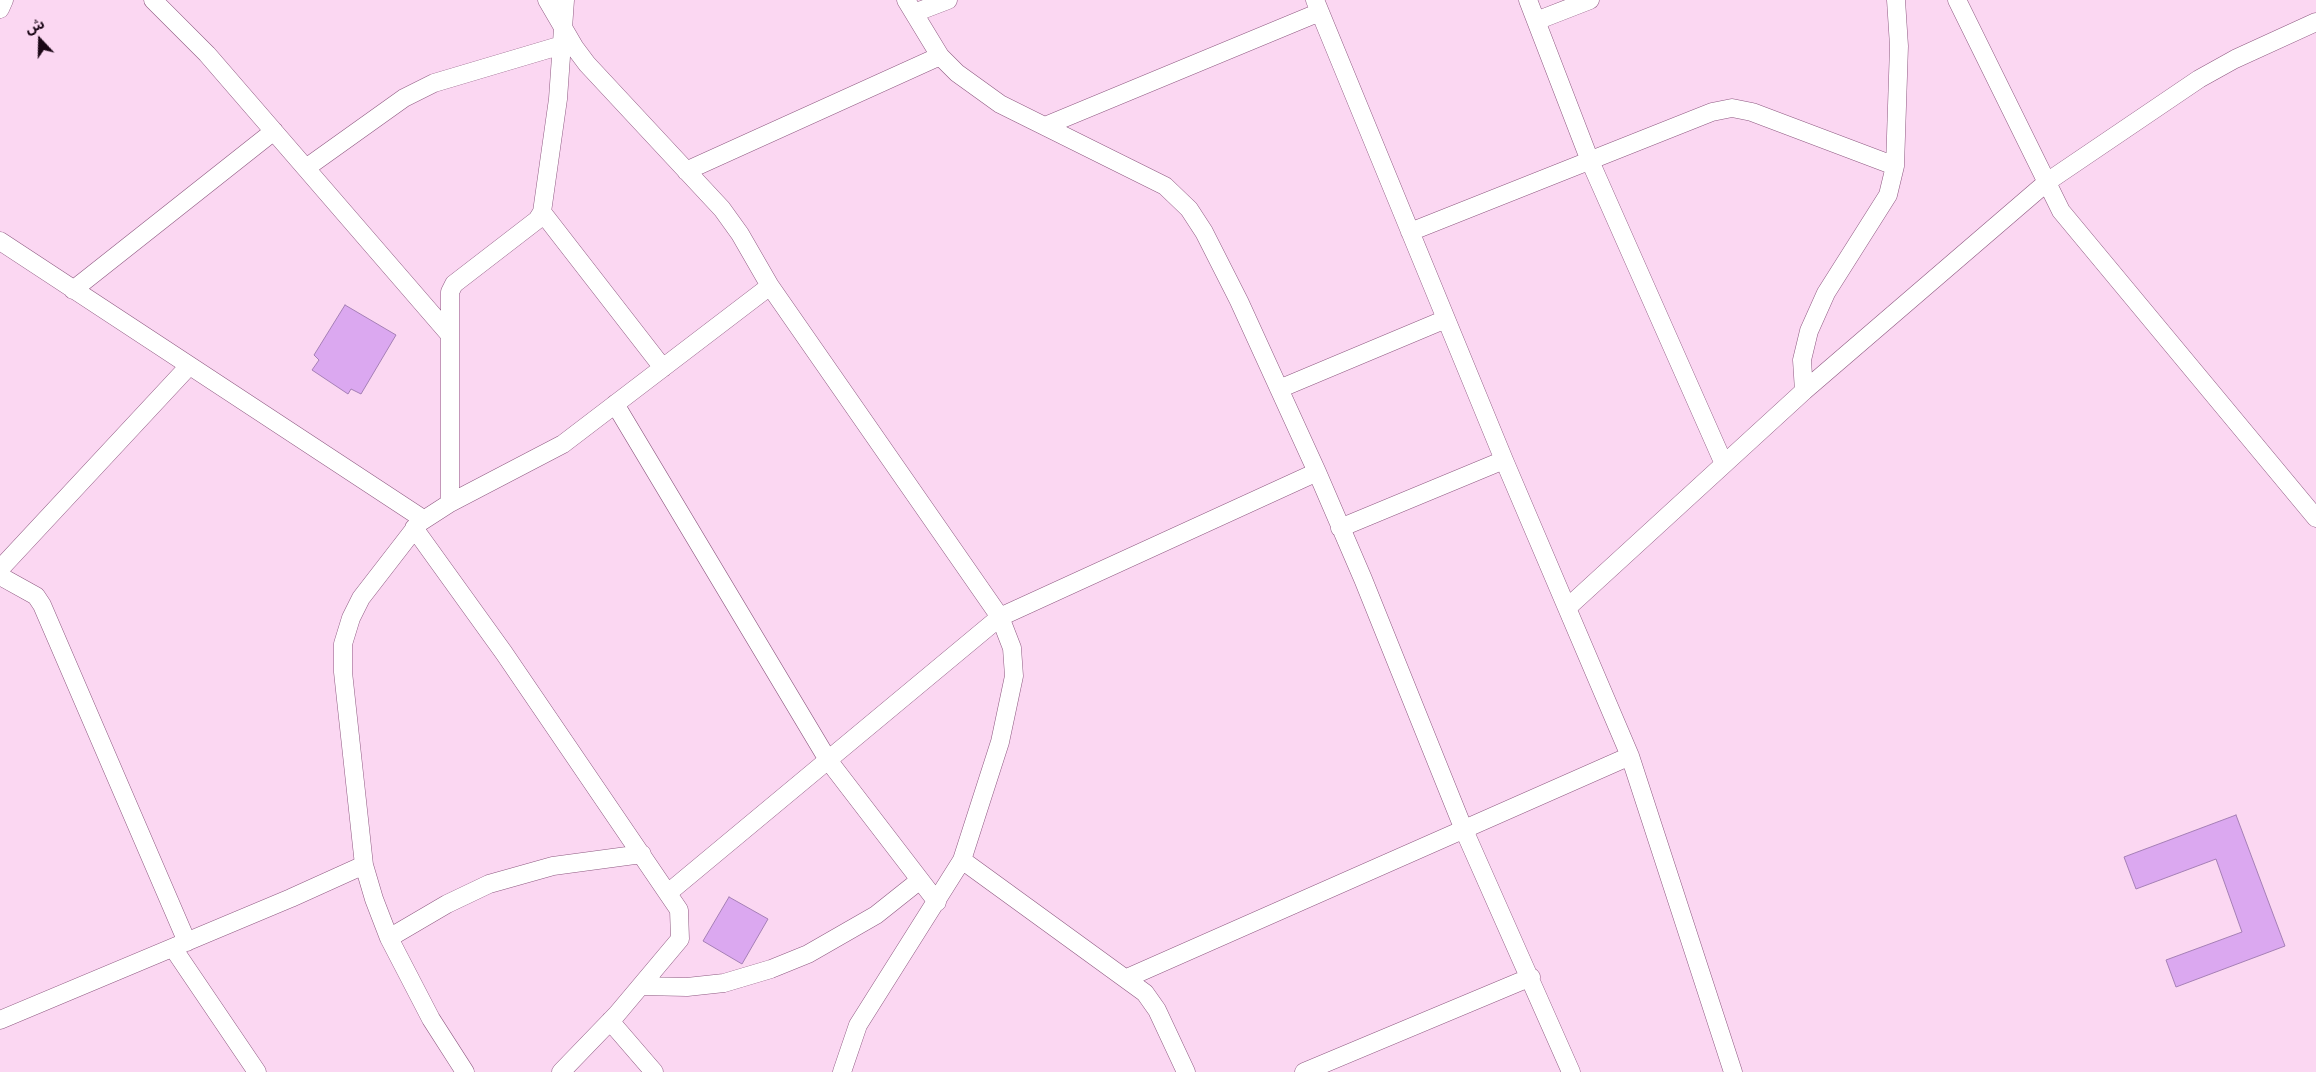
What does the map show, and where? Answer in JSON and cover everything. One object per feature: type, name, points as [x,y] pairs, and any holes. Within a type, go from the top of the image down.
[{"type":"street","points":[[0,9],[4,0]]},
{"type":"street","points":[[153,0],[207,54],[450,335]]},
{"type":"street","points":[[547,0],[563,37],[722,209],[740,234],[770,286],[1000,617],[1012,648],[1014,676],[1000,742],[962,860],[858,1025],[842,1072]]},
{"type":"street","points":[[450,503],[450,292],[454,284],[537,220],[542,212],[558,99],[565,0]]},
{"type":"street","points":[[948,0],[910,7],[940,56],[957,73],[1000,104],[1165,186],[1189,210],[1204,232],[1239,301],[1317,472],[1363,579],[1464,830],[1531,977],[1571,1072]]},
{"type":"street","points":[[1528,0],[1590,161],[1724,464]]},
{"type":"street","points":[[1536,21],[1590,0]]},
{"type":"street","points":[[1804,391],[1802,360],[1809,331],[1826,293],[1888,195],[1895,166],[1899,46],[1896,0]]},
{"type":"street","points":[[1957,0],[2062,211],[2316,518]]},
{"type":"street","points":[[1045,126],[1318,6],[1504,460],[1630,756],[1733,1072]]},
{"type":"street","points":[[1568,608],[1804,391],[2047,182],[2199,79],[2235,58],[2316,22]]},
{"type":"street","points":[[306,168],[404,98],[434,83],[563,37]]},
{"type":"street","points":[[686,171],[940,56]]},
{"type":"street","points":[[1410,232],[1712,112],[1732,108],[1752,112],[1895,166]]},
{"type":"street","points":[[74,290],[274,131]]},
{"type":"street","points":[[542,212],[662,368]]},
{"type":"street","points":[[0,241],[189,366],[418,524],[509,661],[642,854],[679,910],[680,939],[610,1021],[561,1072]]},
{"type":"street","points":[[465,1072],[431,1019],[389,938],[374,899],[364,865],[343,672],[343,644],[351,618],[361,598],[418,524],[450,503],[556,449],[770,286]]},
{"type":"street","points":[[1279,389],[1446,319]]},
{"type":"street","points":[[0,569],[189,366]]},
{"type":"street","points":[[615,404],[828,760],[937,902]]},
{"type":"street","points":[[1340,528],[1504,460]]},
{"type":"street","points":[[668,893],[1000,617],[1317,472]]},
{"type":"street","points":[[0,576],[36,596],[42,605],[180,945],[257,1072]]},
{"type":"street","points":[[1127,978],[1630,756]]},
{"type":"street","points":[[389,938],[447,904],[489,884],[553,866],[642,854]]},
{"type":"street","points":[[962,860],[1127,978],[1145,993],[1157,1010],[1186,1072]]},
{"type":"street","points":[[0,1020],[180,945],[364,865]]},
{"type":"street","points":[[641,986],[687,987],[724,983],[771,969],[808,954],[876,915],[920,880]]},
{"type":"street","points":[[1304,1072],[1531,977]]},
{"type":"street","points":[[610,1021],[654,1072]]},
{"type":"building","points":[[345,305],[396,335],[361,394],[351,389],[348,394],[312,370],[319,360],[314,355]]},
{"type":"building","points":[[2236,815],[2285,946],[2176,987],[2166,960],[2242,932],[2216,859],[2136,889],[2124,857]]},
{"type":"building","points":[[729,897],[768,919],[742,964],[703,941]]}]
